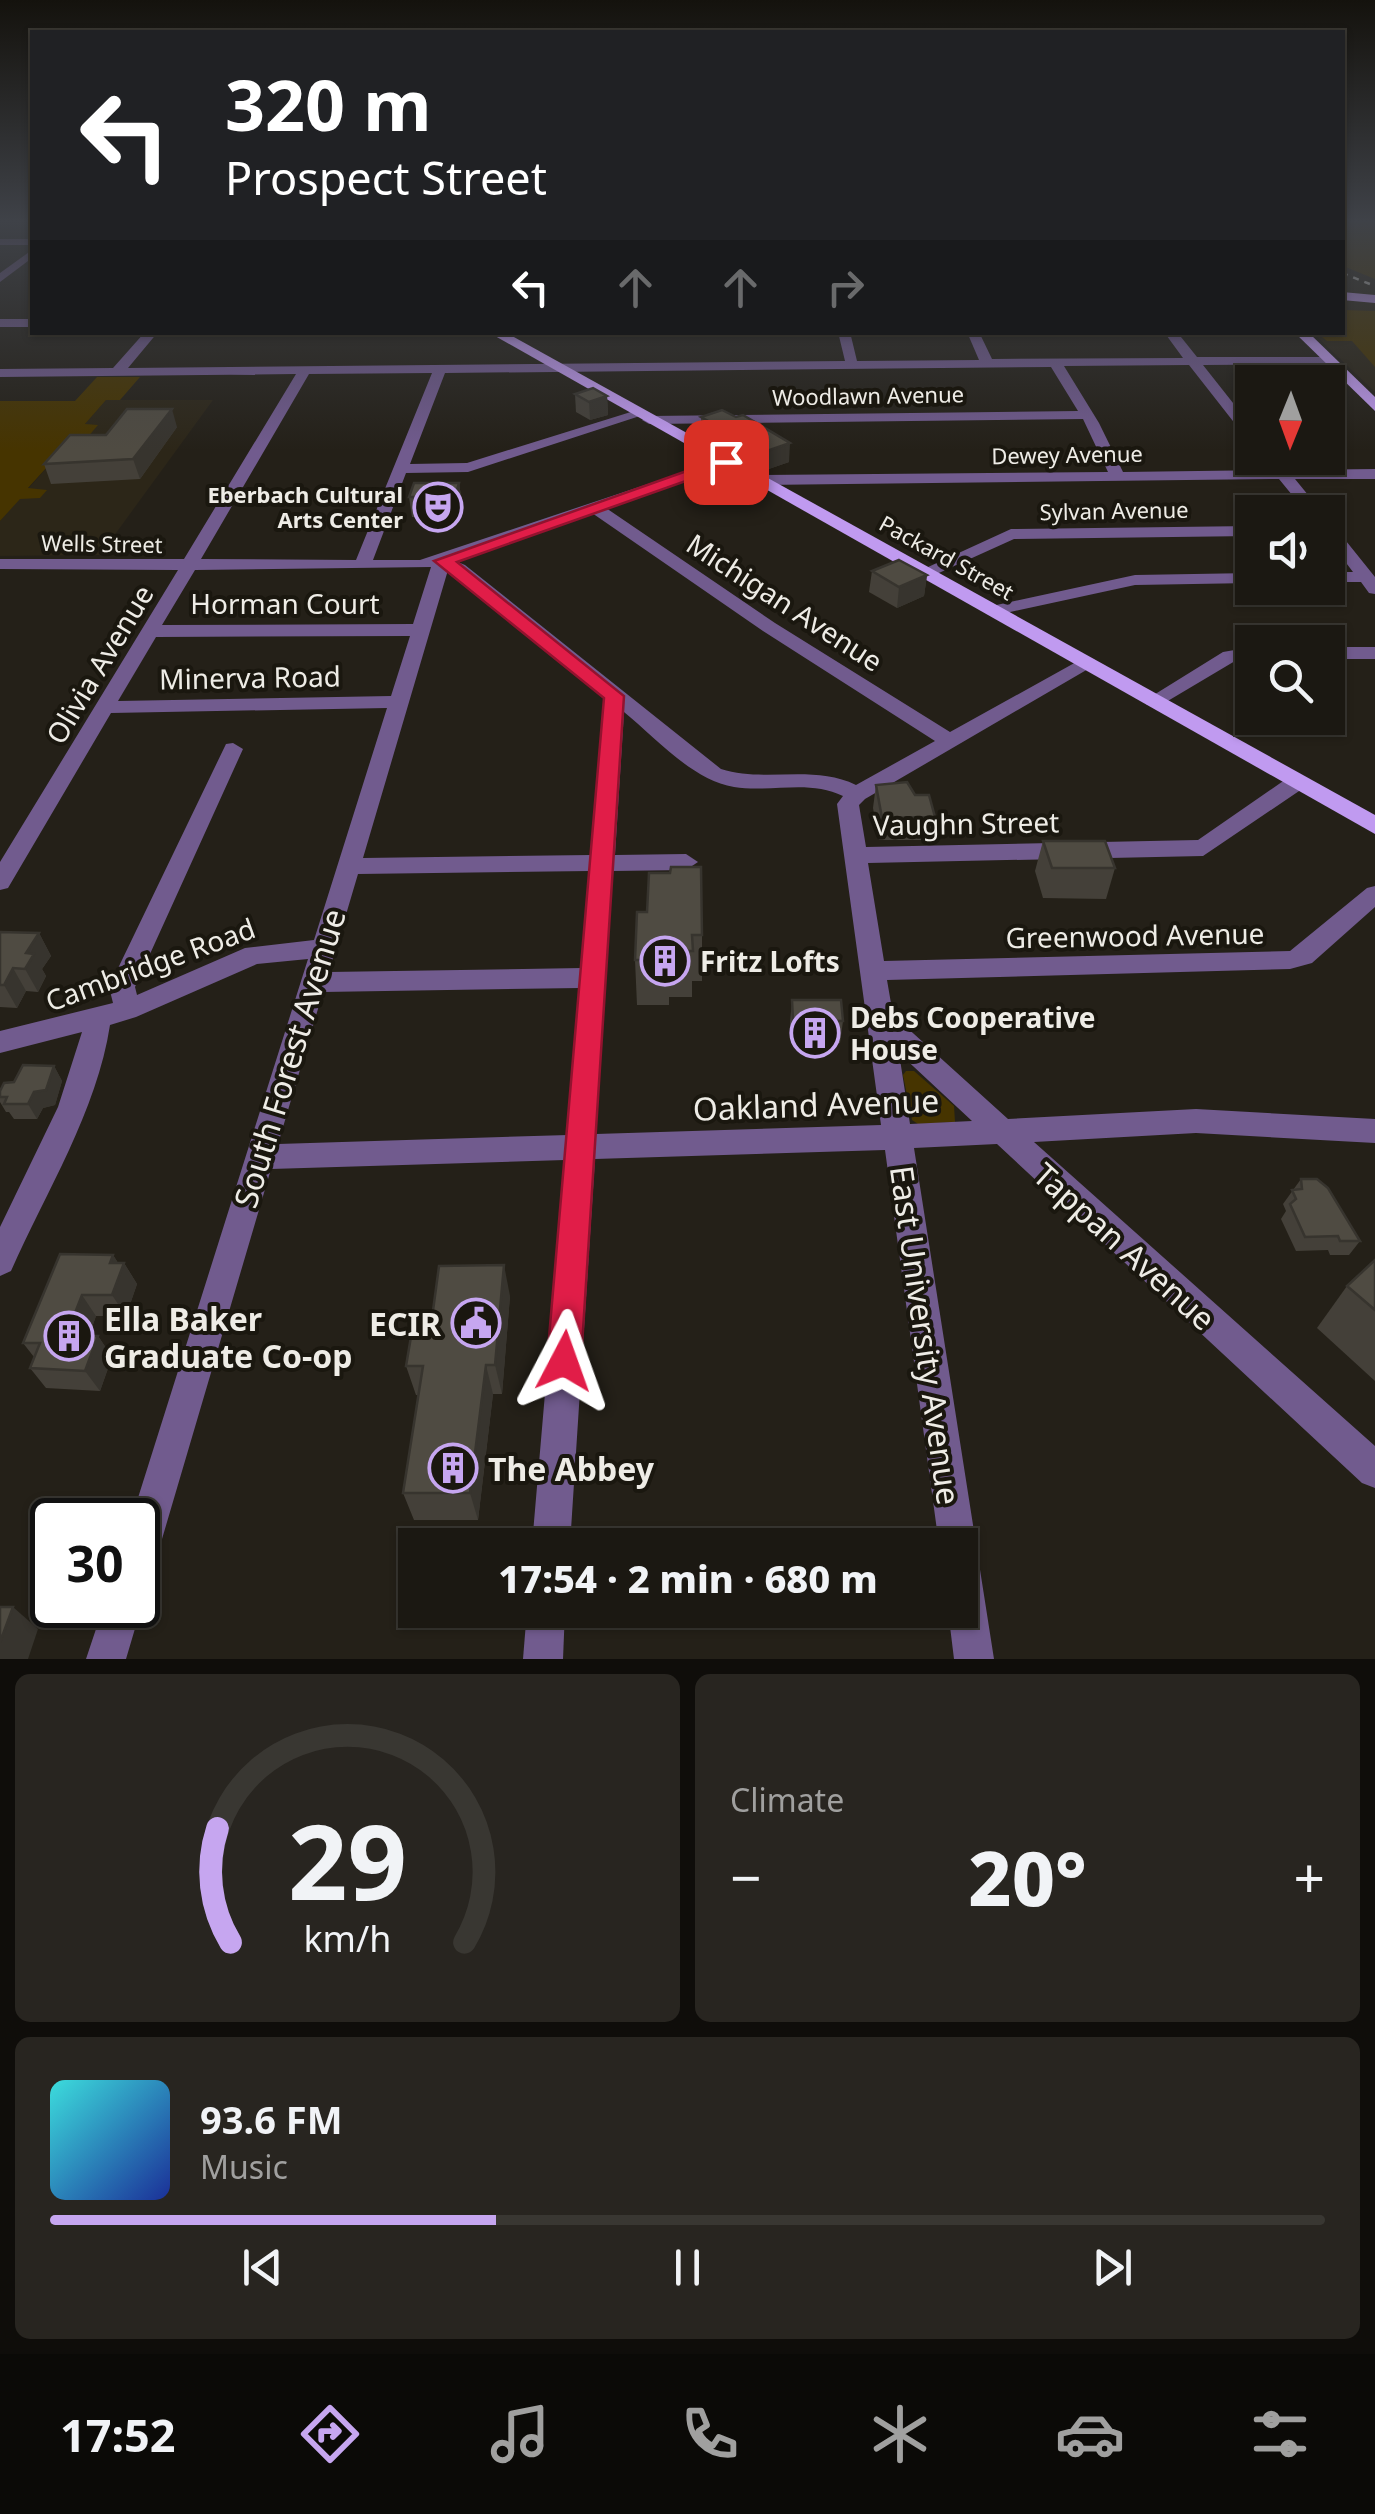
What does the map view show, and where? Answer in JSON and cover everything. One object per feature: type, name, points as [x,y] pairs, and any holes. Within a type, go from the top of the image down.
[{"type":"main road","points":[[1345,296],[1375,300]]},
{"type":"main road","name":"Packard Street","points":[[499,335],[1375,826]]},
{"type":"main road","points":[[1303,335],[1375,406]]},
{"type":"street","points":[[0,324],[30,323]]},
{"type":"street","points":[[117,372],[149,335]]},
{"type":"street","points":[[845,335],[852,365]]},
{"type":"street","points":[[974,335],[988,364]]},
{"type":"street","points":[[1172,335],[1235,415]]},
{"type":"street","points":[[0,373],[1328,360]]},
{"type":"street","points":[[1055,363],[1087,415],[1116,476]]},
{"type":"street","points":[[362,565],[440,369]]},
{"type":"street","name":"Olivia Avenue","points":[[0,882],[305,370]]},
{"type":"street","name":"Woodlawn Avenue","points":[[400,469],[468,467],[644,417],[1087,415]]},
{"type":"street","name":"Wells Street","points":[[0,564],[362,565],[442,561],[726,462]]},
{"type":"street","name":"Dewey Avenue","points":[[1345,474],[1375,474]]},
{"type":"street","points":[[1284,475],[1300,495]]},
{"type":"street","name":"Dewey Avenue","points":[[760,480],[1284,475]]},
{"type":"street","name":"Michigan Avenue","points":[[594,507],[769,627],[948,740]]},
{"type":"street","name":"Sylvan Avenue","points":[[924,572],[1011,534],[1235,531]]},
{"type":"street","points":[[1345,551],[1370,583]]},
{"type":"street","points":[[442,561],[458,569],[721,778],[819,778],[857,794],[1084,664]]},
{"type":"street","name":"South Forest Avenue","points":[[156,1498],[442,561]]},
{"type":"street","points":[[992,611],[1134,580],[1235,578]]},
{"type":"street","points":[[1345,579],[1370,583]]},
{"type":"street","name":"Horman Court","points":[[152,631],[418,630]]},
{"type":"street","points":[[1345,653],[1375,653]]},
{"type":"street","points":[[1154,701],[1235,655]]},
{"type":"street","points":[[552,1528],[614,696]]},
{"type":"street","name":"Minerva Road","points":[[106,707],[396,702]]},
{"type":"street","points":[[126,1010],[122,987],[233,749]]},
{"type":"street","name":"Vaughn Street","points":[[855,855],[1203,848],[1297,782]]},
{"type":"street","name":"East University Avenue","points":[[857,794],[848,804],[955,1528]]},
{"type":"street","points":[[347,866],[686,862]]},
{"type":"street","name":"Greenwood Avenue","points":[[873,971],[1290,960],[1302,956],[1375,894]]},
{"type":"street","name":"Cambridge Road","points":[[0,1042],[126,1010],[254,954],[322,948]]},
{"type":"street","points":[[311,982],[592,978]]},
{"type":"street","name":"Tappan Avenue","points":[[879,1019],[1375,1470]]},
{"type":"street","points":[[0,1261],[96,1039],[97,1020]]},
{"type":"street","name":"Oakland Avenue","points":[[260,1156],[897,1137],[1196,1121],[1375,1131]]},
{"type":"street","points":[[106,1659],[116,1628]]},
{"type":"street","points":[[542,1659],[545,1628]]},
{"type":"street","points":[[970,1628],[974,1659]]},
{"type":"shaded area","points":[[1345,296],[1375,296],[1375,392],[1315,335],[1345,335]]},
{"type":"shaded area","points":[[1345,310],[1375,311],[1375,367],[1352,341],[1327,341],[1320,335],[1345,335]]},
{"type":"shaded area","points":[[97,377],[140,377],[120,400],[106,400],[85,424],[98,425],[81,445],[67,445],[28,488],[47,490],[40,498],[20,499],[0,521],[0,401],[75,401]]},
{"type":"shaded area","points":[[106,400],[213,400],[100,555],[0,556],[0,521]]},
{"type":"shaded area","points":[[914,1071],[954,1106],[955,1122],[918,1124],[912,1120],[903,1075]]},
{"type":"building","points":[[593,388],[607,396],[589,402],[575,394]]},
{"type":"building","points":[[127,409],[172,409],[133,459],[44,464],[70,435],[106,435]]},
{"type":"building","points":[[722,410],[736,417],[743,415],[790,443],[764,452],[701,417]]},
{"type":"building","points":[[718,477],[731,485],[716,491],[703,482]]},
{"type":"building","points":[[414,483],[459,483],[455,497],[409,497]]},
{"type":"building","points":[[899,560],[927,575],[899,587],[872,571]]},
{"type":"building","points":[[907,782],[915,795],[929,795],[935,817],[882,818],[876,785]]},
{"type":"building","points":[[1043,841],[1105,841],[1115,868],[1052,868]]},
{"type":"building","points":[[671,867],[701,867],[702,935],[692,935],[693,951],[668,951],[668,960],[635,960],[637,912],[647,912],[649,873],[670,873]]},
{"type":"building","points":[[0,932],[39,933],[26,953],[34,954],[25,969],[13,968],[4,985],[0,985]]},
{"type":"building","points":[[792,1000],[841,1000],[843,1021],[793,1020]]},
{"type":"building","points":[[23,1065],[54,1066],[46,1090],[34,1092],[28,1104],[4,1104],[7,1097],[0,1097],[0,1091],[4,1083],[14,1082]]},
{"type":"building","points":[[1301,1179],[1317,1179],[1328,1188],[1360,1241],[1340,1241],[1338,1236],[1305,1237],[1290,1204],[1296,1199],[1292,1190],[1302,1189]]},
{"type":"building","points":[[60,1254],[113,1255],[110,1263],[124,1263],[112,1295],[82,1295],[66,1336],[98,1336],[85,1371],[30,1368],[40,1343],[23,1343]]},
{"type":"building","points":[[1375,1260],[1375,1310],[1347,1286]]},
{"type":"building","points":[[504,1265],[495,1365],[486,1365],[470,1493],[403,1493],[423,1366],[406,1366],[414,1319],[432,1318],[439,1266]]},
{"type":"building","points":[[0,1607],[13,1607],[0,1642]]},
{"type":"place","name":"Eberbach Cultural Arts Center","points":[[438,507]]},
{"type":"place","name":"Fritz Lofts","points":[[665,961]]},
{"type":"place","name":"Debs Cooperative House","points":[[815,1033]]},
{"type":"place","name":"ECIR","points":[[476,1323]]},
{"type":"place","name":"Ella Baker Graduate Co-op","points":[[69,1336]]},
{"type":"place","name":"The Abbey","points":[[453,1468]]},
{"type":"route","points":[[564,1361],[614,696],[458,569],[442,561],[726,462]]}]
